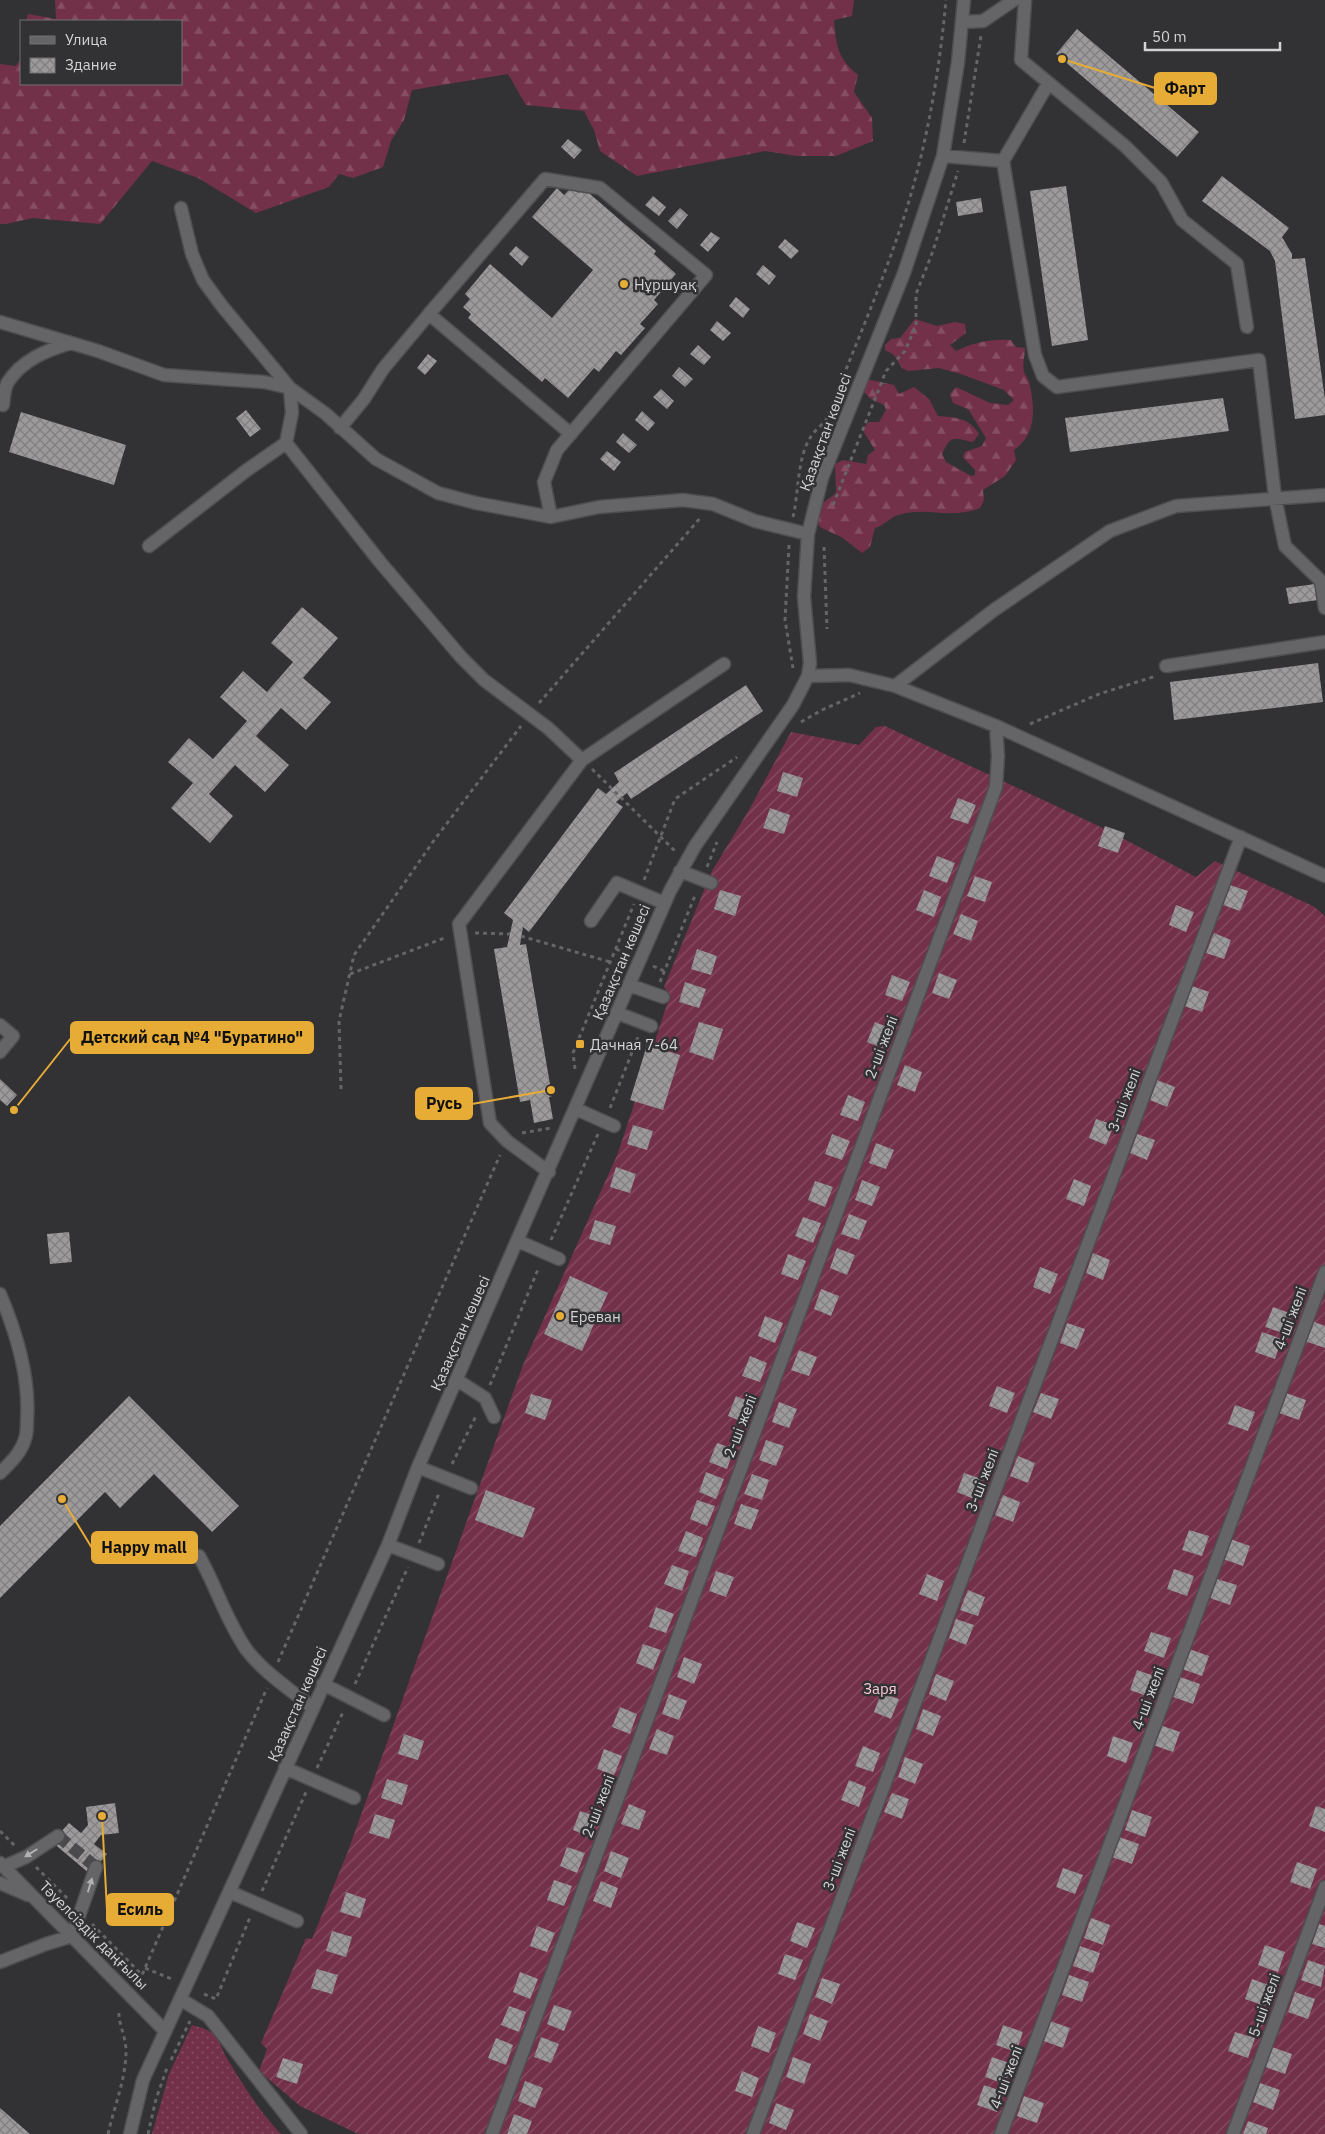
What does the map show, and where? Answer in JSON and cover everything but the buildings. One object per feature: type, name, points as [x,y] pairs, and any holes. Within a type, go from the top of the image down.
[{"type":"street","name":"Қазақстан көшесі","points":[[130,2134],[143,2080],[388,1544],[418,1467],[576,1109],[664,903],[695,846],[794,705],[801,677],[810,663],[804,597],[808,534],[822,478],[904,272],[943,156],[964,0]]},
{"type":"street","points":[[962,22],[983,21],[1014,0]]},
{"type":"street","points":[[1025,0],[1021,60],[1125,146],[1161,182],[1182,220],[1237,264],[1247,327]]},
{"type":"street","points":[[1048,84],[1003,161],[1035,355],[1043,376],[1057,387],[1259,360],[1275,497],[1285,546],[1321,580],[1325,608]]},
{"type":"street","points":[[943,156],[1003,161]]},
{"type":"street","points":[[340,428],[364,399],[383,369],[544,179],[600,188],[706,275],[557,450],[544,482],[551,517]]},
{"type":"street","points":[[181,208],[192,254],[203,280],[222,306],[290,388],[326,414],[376,459],[438,493],[476,503],[551,517],[599,507],[683,500],[713,504],[755,521],[808,534]]},
{"type":"street","points":[[429,314],[571,434]]},
{"type":"street","points":[[0,322],[71,343],[164,375],[264,382],[290,388]]},
{"type":"street","points":[[3,405],[7,383],[24,364],[46,350],[71,343]]},
{"type":"street","points":[[149,546],[247,470],[286,443],[292,413],[290,388]]},
{"type":"street","points":[[286,443],[380,562],[460,657],[484,680],[530,714],[582,760]]},
{"type":"street","points":[[895,686],[994,610],[1110,531],[1176,506],[1325,494]]},
{"type":"street","points":[[1166,666],[1325,642]]},
{"type":"street","points":[[548,1172],[507,1141],[490,1123],[459,924],[582,760],[724,664]]},
{"type":"street","points":[[801,677],[849,675],[895,686],[996,726],[1241,836],[1325,876]]},
{"type":"street","name":"2-ші желі","points":[[492,2134],[996,787],[998,756],[996,726]]},
{"type":"street","name":"3-ші желі","points":[[754,2134],[1241,836]]},
{"type":"street","points":[[683,867],[706,881]]},
{"type":"street","points":[[590,922],[617,883],[664,903]]},
{"type":"street","points":[[629,984],[659,996]]},
{"type":"street","points":[[617,1013],[647,1025]]},
{"type":"street","points":[[0,1025],[13,1036],[0,1052]]},
{"type":"street","points":[[576,1109],[609,1123]]},
{"type":"street","points":[[518,1241],[559,1259]]},
{"type":"street","name":"4-ші желі","points":[[1002,2134],[1325,1272]]},
{"type":"street","points":[[0,1294],[10,1316],[24,1367],[28,1406],[26,1439],[16,1458],[0,1472]]},
{"type":"street","points":[[457,1380],[484,1398],[494,1417]]},
{"type":"street","points":[[418,1467],[471,1488]]},
{"type":"street","points":[[388,1544],[438,1564]]},
{"type":"street","points":[[199,1556],[231,1622],[247,1649],[261,1666],[313,1708]]},
{"type":"street","points":[[323,1684],[384,1715]]},
{"type":"street","points":[[285,1768],[354,1798]]},
{"type":"street","points":[[2,1865],[26,1857],[58,1836]]},
{"type":"street","name":"Тәуелсіздік даңғылы","points":[[2,1865],[165,2031]]},
{"type":"street","points":[[0,1962],[72,1936],[82,1913],[96,1867]]},
{"type":"street","points":[[0,1883],[35,1898]]},
{"type":"street","name":"5-ші желі","points":[[1233,2134],[1325,1888]]},
{"type":"street","points":[[230,1892],[297,1921]]},
{"type":"street","points":[[180,1999],[208,2016],[301,2134]]},
{"type":"path","points":[[801,677],[785,620],[790,530],[799,492],[800,461],[810,438],[826,420],[902,223],[921,156],[934,92],[946,0]]},
{"type":"path","points":[[342,1089],[339,1021],[354,955],[435,839],[530,714],[713,504]]},
{"type":"path","points":[[1011,733],[1098,694],[1145,678],[1164,674],[1166,666]]},
{"type":"path","points":[[799,723],[822,710],[864,691]]},
{"type":"path","points":[[576,1071],[573,1053],[675,800],[745,753]]},
{"type":"path","points":[[582,760],[661,837],[683,867]]},
{"type":"path","points":[[659,996],[664,971],[706,881],[719,839]]},
{"type":"path","points":[[350,974],[460,932],[510,934]]},
{"type":"path","points":[[522,936],[610,962]]},
{"type":"path","points":[[650,965],[664,971]]},
{"type":"path","points":[[148,2134],[156,2099],[168,2066],[203,1994],[216,1999],[256,1903],[414,1554],[446,1478],[484,1398],[545,1253],[609,1123],[647,1025]]},
{"type":"path","points":[[0,1831],[142,1975],[507,1141],[512,1135],[557,1127]]},
{"type":"path","points":[[145,1968],[174,1980]]},
{"type":"path","points":[[108,2134],[126,2063],[126,2039],[118,2018],[119,2010]]},
{"type":"green space","points":[[55,0],[854,0],[852,16],[834,20],[837,45],[846,63],[858,75],[854,92],[872,118],[873,141],[836,156],[797,156],[765,151],[637,176],[600,151],[594,130],[584,111],[526,105],[508,74],[412,90],[404,120],[391,141],[383,167],[353,178],[339,174],[329,187],[256,213],[198,178],[152,161],[100,224],[33,218],[0,224],[0,64],[16,66],[20,60],[20,85],[182,85],[182,20],[26,20],[28,14],[56,19]]},
{"type":"green space","points":[[915,319],[937,326],[955,322],[965,324],[966,333],[950,345],[956,351],[976,343],[996,340],[1011,340],[1016,347],[1025,348],[1023,369],[1029,382],[1033,410],[1030,428],[1027,436],[1014,450],[1016,460],[1005,476],[983,490],[984,500],[980,508],[958,513],[918,512],[898,515],[875,528],[870,547],[862,553],[843,538],[820,527],[813,516],[818,507],[836,493],[835,464],[843,460],[866,464],[868,455],[875,450],[862,429],[869,422],[879,422],[886,410],[884,405],[871,399],[860,388],[866,379],[894,385],[899,394],[914,387],[929,399],[938,416],[961,419],[971,425],[979,434],[973,442],[961,439],[950,440],[942,454],[946,462],[971,476],[975,475],[975,470],[963,457],[965,452],[982,446],[986,438],[968,409],[953,403],[950,394],[956,387],[990,403],[1008,405],[1014,400],[1004,390],[961,374],[939,368],[908,371],[902,368],[894,355],[885,350],[885,345],[891,339],[900,338]]},
{"type":"green space","name":"Заря","points":[[885,726],[1105,829],[1196,877],[1215,861],[1313,906],[1325,916],[1325,2134],[358,2134],[300,2106],[259,2071],[267,2049],[261,2043],[306,1938],[312,1939],[348,1851],[523,1365],[618,1153],[670,995],[664,987],[712,871],[749,810],[791,732],[859,745],[876,727]]},
{"type":"green space","points":[[192,2025],[209,2031],[217,2037],[225,2055],[244,2086],[265,2116],[281,2134],[152,2134],[169,2074]]},
{"type":"tunnel","points":[[58,1836],[96,1867]]},
{"type":"place","name":"Фарт","points":[[1062,59]]},
{"type":"place","name":"Нұршуақ","points":[[624,284]]},
{"type":"place","name":"Дачная 7-64","points":[[580,1044]]},
{"type":"place","name":"Русь","points":[[551,1090]]},
{"type":"place","name":"Детский сад №4 \"Буратино\"","points":[[14,1110]]},
{"type":"place","name":"Ереван","points":[[560,1316]]},
{"type":"place","name":"Happy mall","points":[[62,1499]]},
{"type":"place","name":"Есиль","points":[[102,1816]]}]
